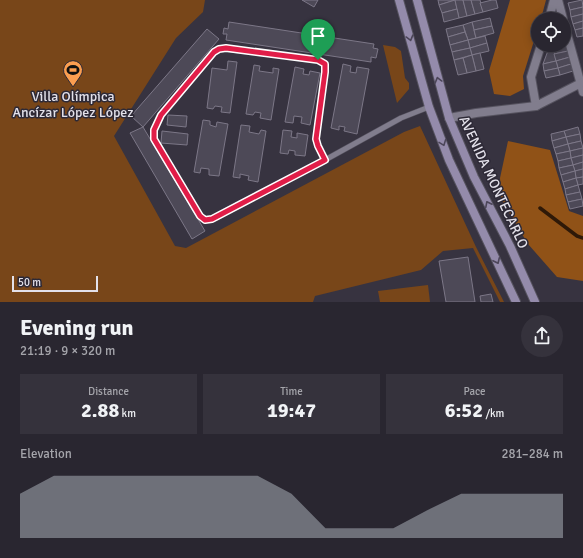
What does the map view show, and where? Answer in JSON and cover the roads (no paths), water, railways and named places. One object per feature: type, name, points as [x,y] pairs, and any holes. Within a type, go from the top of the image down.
[{"type":"main road","name":"AVENIDA MONTECARLO","points":[[399,0],[429,107],[449,160],[516,302]]},
{"type":"main road","name":"AVENIDA MONTECARLO","points":[[417,0],[449,118],[474,177],[510,246],[535,302]]},
{"type":"street","points":[[551,12],[554,0]]},
{"type":"street","points":[[558,0],[561,12]]},
{"type":"street","points":[[571,45],[582,82],[583,92]]},
{"type":"street","points":[[536,106],[531,78],[539,52]]},
{"type":"street","points":[[449,118],[476,113],[536,106],[582,82]]},
{"type":"lane","points":[[325,160],[316,139],[326,68],[323,62],[318,60],[226,48],[219,49],[209,57],[161,115],[154,130],[154,139],[200,216],[205,220],[212,219],[325,160],[401,118],[429,107]]},
{"type":"waterway","points":[[540,208],[577,236],[583,238]]},
{"type":"place","name":"Villa Olímpica Ancízar López López","points":[[73,87]]}]
